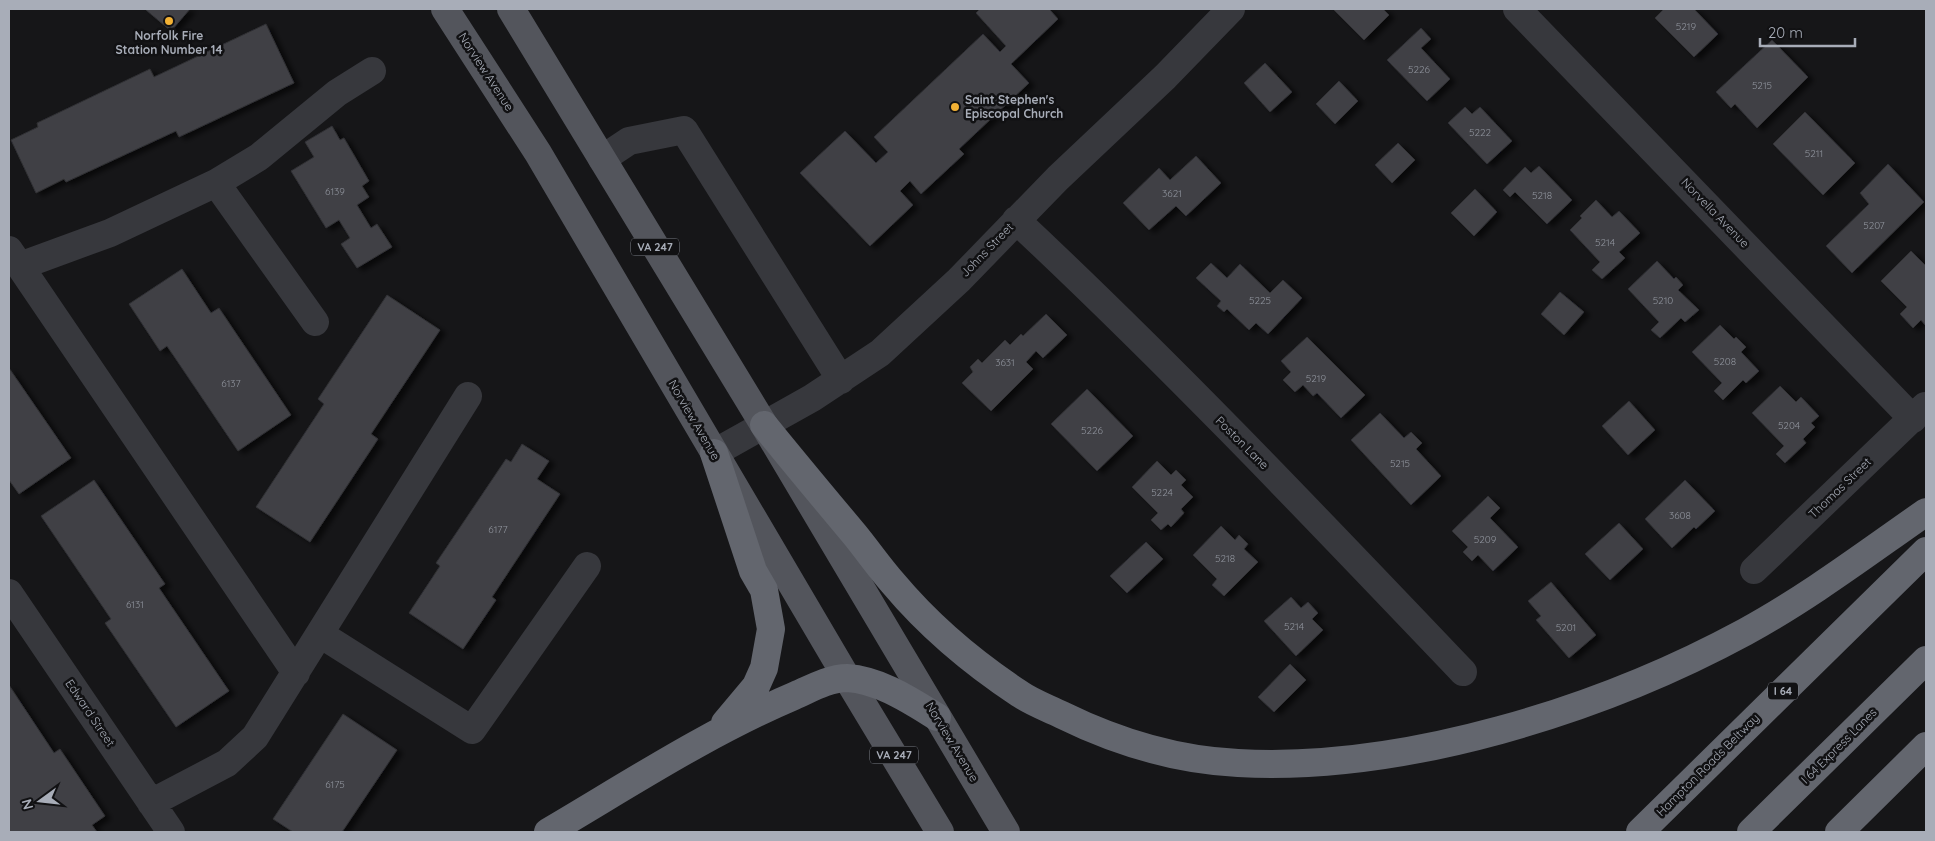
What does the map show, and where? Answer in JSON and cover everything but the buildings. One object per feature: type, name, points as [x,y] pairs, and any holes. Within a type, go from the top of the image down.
[{"type":"highway","points":[[764,425],[898,589],[948,640],[984,669],[1024,696],[1080,724],[1128,742],[1182,756],[1238,763],[1316,762],[1398,753],[1492,732],[1584,703],[1656,675],[1743,633],[1793,604],[1926,512]]},
{"type":"highway","points":[[714,453],[753,571],[764,590],[771,628],[764,668],[756,686],[719,731]]},
{"type":"highway","name":"Hampton Roads Beltway","points":[[1640,832],[1926,551]]},
{"type":"highway","name":"I 64 Express Lanes","points":[[1751,832],[1926,660]]},
{"type":"highway","points":[[548,832],[719,731],[822,684],[846,678],[870,683],[906,698],[938,717]]},
{"type":"highway","points":[[1839,832],[1926,746]]},
{"type":"main road","name":"Norview Avenue","points":[[445,9],[538,153],[846,678],[940,832]]},
{"type":"main road","name":"Norview Avenue","points":[[511,9],[764,425],[1006,832]]},
{"type":"street","name":"Johns Street","points":[[714,453],[841,380],[880,353],[959,280],[1016,220],[1165,77],[1231,9]]},
{"type":"street","name":"Norvella Avenue","points":[[1517,9],[1920,412]]},
{"type":"street","points":[[296,673],[14,258],[110,233],[216,183],[259,157],[337,93],[372,71]]},
{"type":"street","points":[[602,159],[629,141],[684,130],[841,380]]},
{"type":"street","points":[[216,183],[315,322]]},
{"type":"street","name":"Poston Lane","points":[[1016,220],[1114,313],[1296,498],[1463,672]]},
{"type":"street","points":[[151,803],[227,763],[255,738],[468,396]]},
{"type":"street","name":"Thomas Street","points":[[1754,570],[1920,412]]},
{"type":"street","points":[[320,634],[472,730],[587,566]]},
{"type":"street","name":"Edward Street","points":[[9,593],[171,832]]},
{"type":"place","name":"Norfolk Fire Station Number 14","points":[[169,21]]},
{"type":"place","name":"Saint Stephen's Episcopal Church","points":[[955,107]]}]
